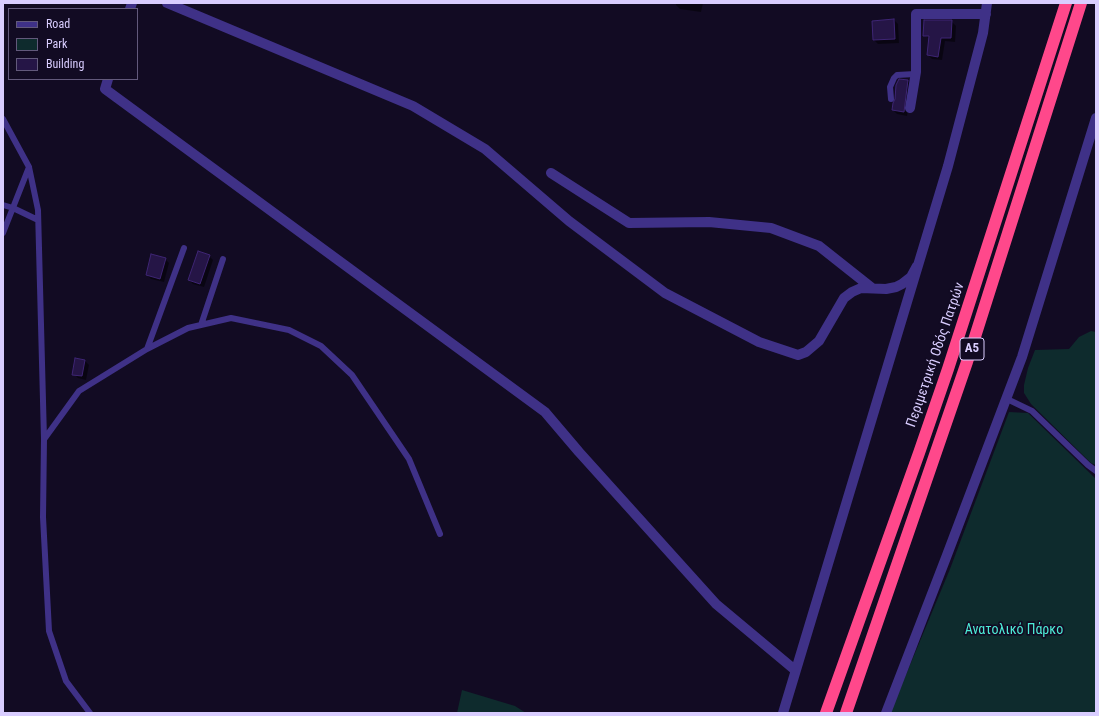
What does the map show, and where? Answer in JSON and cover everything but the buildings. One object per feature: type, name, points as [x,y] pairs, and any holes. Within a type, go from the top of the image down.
[{"type":"highway","name":"Περιμετρική Οδός Πατρών","points":[[826,713],[950,362],[1066,3]]},
{"type":"highway","name":"Α5","points":[[846,713],[967,362],[1081,3]]},
{"type":"street","points":[[167,3],[413,106],[485,149],[569,221],[666,293],[759,342],[798,355],[806,352],[819,341],[844,298],[861,288],[886,289],[902,284],[910,277],[917,266]]},
{"type":"street","points":[[783,713],[948,166],[982,40],[988,3]]},
{"type":"street","points":[[910,108],[915,74],[916,14],[986,14]]},
{"type":"street","points":[[108,80],[105,89],[545,412],[579,452],[716,604],[795,670]]},
{"type":"street","points":[[886,713],[914,644],[1022,357],[1096,118]]},
{"type":"street","points":[[551,173],[630,223],[709,222],[771,228],[819,246],[872,288]]},
{"type":"lane","points":[[891,99],[890,87],[894,78],[897,75],[915,74]]},
{"type":"lane","points":[[3,119],[29,167],[38,210],[44,439],[43,517],[49,631],[66,681],[90,713]]},
{"type":"lane","points":[[3,233],[29,167]]},
{"type":"lane","points":[[3,206],[13,208],[38,220]]},
{"type":"lane","points":[[147,349],[184,248]]},
{"type":"lane","points":[[202,324],[223,259]]},
{"type":"lane","points":[[44,439],[79,391],[147,349],[188,328],[231,318],[289,330],[321,346],[352,375],[409,459],[440,534]]},
{"type":"lane","points":[[1007,399],[1032,411],[1096,471]]},
{"type":"green space","points":[[1091,331],[1096,332],[1096,465],[1091,463],[1031,404],[1024,393],[1024,385],[1028,368],[1035,350],[1069,349],[1079,337]]},
{"type":"green space","name":"Ανατολικό Πάρκο","points":[[1009,412],[1028,413],[1096,479],[1096,713],[890,713],[950,569]]},
{"type":"green space","points":[[462,690],[515,706],[526,713],[457,713]]}]
